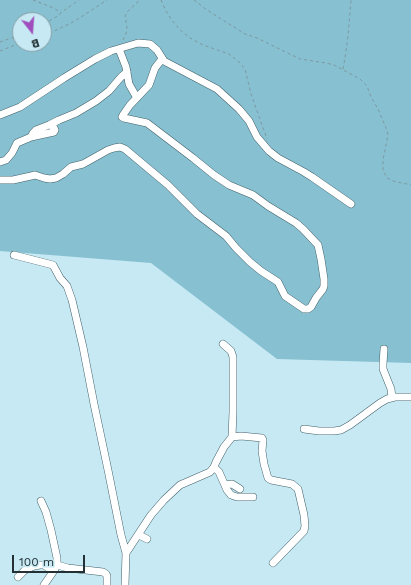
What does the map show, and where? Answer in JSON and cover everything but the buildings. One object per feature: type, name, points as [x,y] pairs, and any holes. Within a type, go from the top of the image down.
[{"type":"street","points":[[0,115],[20,106],[111,51],[138,43],[150,44],[157,50],[162,59],[170,65],[217,89],[239,109],[249,121],[257,137],[269,151],[278,158],[308,174],[350,204]]},
{"type":"street","points":[[119,49],[127,72],[128,84],[137,98]]},
{"type":"street","points":[[0,180],[13,180],[30,176],[50,179],[56,178],[71,167],[83,164],[108,150],[114,148],[125,149],[168,185],[197,214],[226,236],[250,262],[278,282],[285,296],[304,309],[311,308],[324,286],[322,259],[318,246],[312,239],[296,223],[253,195],[229,185],[214,175],[147,123],[122,117],[149,85],[155,68],[162,59]]},
{"type":"street","points":[[0,162],[6,160],[12,153],[17,143],[31,137],[36,130],[76,113],[96,101],[109,91],[120,77],[127,72]]},
{"type":"street","points":[[14,255],[53,265],[69,291],[83,347],[121,535],[126,553],[125,585]]},
{"type":"street","points":[[126,553],[151,515],[170,494],[180,485],[210,472],[224,447],[232,437],[234,412],[233,357],[231,351],[223,344]]},
{"type":"street","points":[[384,349],[382,364],[391,390],[392,398]]},
{"type":"street","points":[[304,429],[319,431],[341,430],[380,403],[392,398],[411,397]]},
{"type":"street","points":[[232,437],[241,436],[262,438],[262,452],[268,478],[271,480],[292,484],[298,489],[304,514],[304,531],[273,563]]},
{"type":"street","points":[[214,467],[219,472],[227,490],[231,495],[237,497],[253,497]]},
{"type":"street","points":[[225,485],[232,484],[240,488]]},
{"type":"street","points":[[41,501],[46,512],[57,558],[55,568],[44,585]]},
{"type":"street","points":[[138,535],[147,539]]},
{"type":"street","points":[[18,577],[25,570],[40,565],[55,568],[103,572],[107,576],[107,585]]},
{"type":"path","points":[[33,0],[51,7],[61,13]]},
{"type":"path","points":[[52,19],[79,0]]},
{"type":"path","points":[[52,32],[75,21],[107,0]]},
{"type":"path","points":[[119,49],[126,34],[127,27],[125,16],[127,12],[140,0]]},
{"type":"path","points":[[161,0],[171,19],[180,30],[190,38],[203,45],[229,54],[239,62],[244,69],[267,140]]},
{"type":"path","points":[[194,0],[245,34],[300,58],[326,63],[360,79],[367,86],[388,135],[383,160],[383,170],[387,178],[411,185]]},
{"type":"path","points":[[343,70],[351,0]]},
{"type":"path","points":[[0,42],[12,38]]},
{"type":"path","points":[[0,51],[12,46]]},
{"type":"shaded area","points":[[0,0],[411,0],[411,363],[277,359],[151,263],[0,251]]}]
